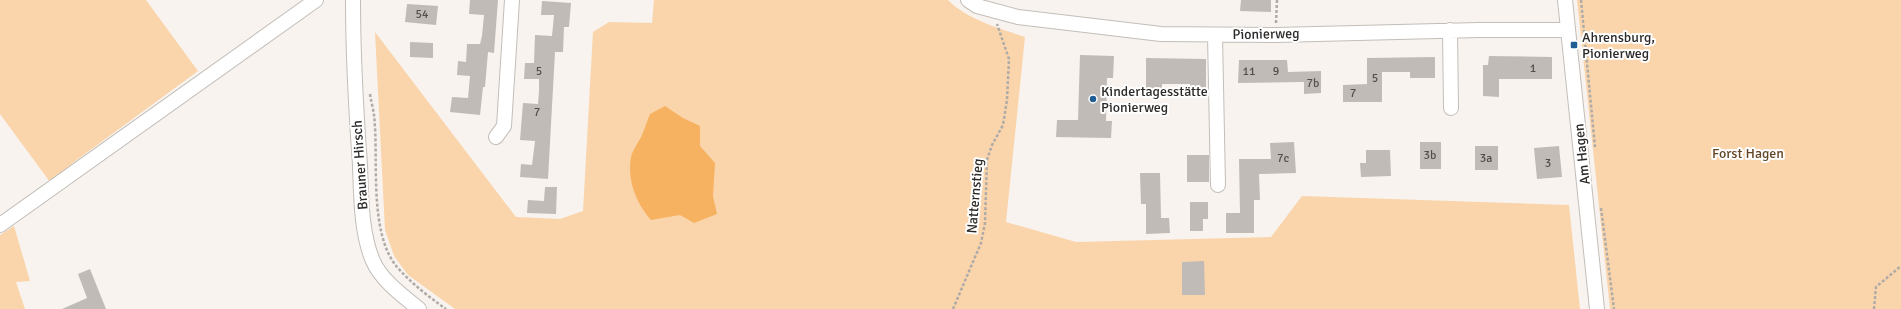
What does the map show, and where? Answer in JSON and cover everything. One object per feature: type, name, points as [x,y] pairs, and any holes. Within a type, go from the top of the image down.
[{"type":"street","points":[[0,225],[316,0]]},
{"type":"street","name":"Brauner Hirsch","points":[[353,0],[353,51],[361,191],[366,234],[373,262],[388,282],[419,309]]},
{"type":"street","points":[[496,137],[504,126],[512,0]]},
{"type":"street","name":"Pionierweg","points":[[968,0],[977,6],[998,13],[1018,17],[1161,34],[1276,35],[1450,30],[1568,30]]},
{"type":"street","name":"Am Hagen","points":[[1565,0],[1597,309]]},
{"type":"street","points":[[1450,30],[1451,108]]},
{"type":"street","points":[[1215,35],[1218,185]]},
{"type":"path","points":[[1276,35],[1277,0]]},
{"type":"path","points":[[1582,0],[1596,154]]},
{"type":"path","name":"Natternstieg","points":[[953,309],[981,243],[985,223],[987,160],[992,145],[1003,125],[1007,100],[1008,59],[998,29],[998,13]]},
{"type":"path","points":[[368,86],[374,115],[378,201],[383,235],[397,266],[417,287],[446,309]]},
{"type":"path","points":[[1601,201],[1614,309]]},
{"type":"path","points":[[1874,309],[1876,288],[1901,266]]},
{"type":"green space","points":[[0,0],[146,0],[198,71],[74,162],[50,182],[0,114]]},
{"type":"green space","points":[[654,0],[948,0],[956,7],[974,18],[994,27],[1025,37],[1006,222],[1076,242],[1271,237],[1302,196],[1569,205],[1580,309],[455,309],[408,275],[394,256],[385,230],[375,32],[516,217],[560,219],[583,211],[593,32],[609,22],[652,23]]},
{"type":"green space","name":"Forst Hagen","points":[[1577,0],[1901,0],[1901,309],[1610,309]]},
{"type":"green space","points":[[14,226],[30,281],[16,282],[25,309],[0,309],[0,235]]},
{"type":"shaded area","points":[[665,106],[683,118],[700,126],[700,146],[715,163],[713,196],[717,214],[694,223],[680,215],[651,220],[637,199],[632,183],[630,166],[633,151],[642,135],[650,114]]},
{"type":"building","points":[[470,0],[498,0],[494,53],[488,52],[485,87],[483,87],[480,115],[450,112],[452,97],[468,98],[470,76],[457,75],[458,61],[466,62],[467,44],[480,44],[482,36],[484,15],[469,14]]},
{"type":"building","points":[[1241,0],[1271,0],[1271,12],[1240,11]]},
{"type":"building","points":[[542,1],[571,3],[569,27],[564,27],[563,52],[555,52],[548,179],[520,177],[521,164],[532,165],[535,141],[520,140],[523,103],[538,104],[539,91],[539,79],[524,79],[525,63],[534,63],[535,35],[552,36],[554,15],[541,15]]},
{"type":"building","points":[[407,4],[438,6],[436,25],[405,22]]},
{"type":"building","points":[[410,42],[433,43],[433,58],[410,57]]},
{"type":"building","name":"Kindertagesstätte Pionierweg","points":[[1080,55],[1114,56],[1113,78],[1107,78],[1106,121],[1112,121],[1111,138],[1056,137],[1057,120],[1078,120]]},
{"type":"building","points":[[1489,56],[1552,57],[1552,79],[1499,79],[1499,97],[1483,96],[1483,65],[1488,65]]},
{"type":"building","points":[[1435,57],[1435,78],[1410,78],[1410,72],[1382,72],[1382,102],[1343,102],[1343,85],[1367,84],[1367,58]]},
{"type":"building","points":[[1146,58],[1206,59],[1206,94],[1190,94],[1190,84],[1162,84],[1162,97],[1146,96]]},
{"type":"building","points":[[1239,60],[1287,60],[1288,72],[1321,71],[1321,93],[1304,94],[1304,82],[1238,83]]},
{"type":"building","points":[[1294,142],[1296,173],[1259,174],[1260,200],[1254,200],[1254,233],[1226,233],[1226,213],[1240,213],[1239,159],[1271,159],[1270,143]]},
{"type":"building","points":[[1420,142],[1441,142],[1441,169],[1420,169]]},
{"type":"building","points":[[1475,146],[1498,146],[1498,170],[1475,170]]},
{"type":"building","points":[[1559,146],[1562,177],[1537,179],[1534,148]]},
{"type":"building","points":[[1366,150],[1390,150],[1391,176],[1361,177],[1360,163],[1366,163]]},
{"type":"building","points":[[1187,155],[1209,155],[1209,182],[1187,182]]},
{"type":"building","points":[[1140,173],[1160,173],[1161,218],[1169,218],[1170,233],[1146,234],[1146,204],[1141,204]]},
{"type":"building","points":[[545,187],[557,187],[556,214],[527,213],[528,200],[544,201]]},
{"type":"building","points":[[1190,202],[1208,202],[1208,219],[1203,219],[1203,231],[1190,231]]},
{"type":"building","points":[[1204,261],[1205,295],[1182,295],[1182,262]]},
{"type":"building","points":[[90,269],[106,309],[62,309],[87,298],[78,274]]},
{"type":"place","name":"Ahrensburg, Pionierweg","points":[[1574,45]]},
{"type":"place","name":"Kindertagesstätte Pionierweg","points":[[1093,99]]}]
